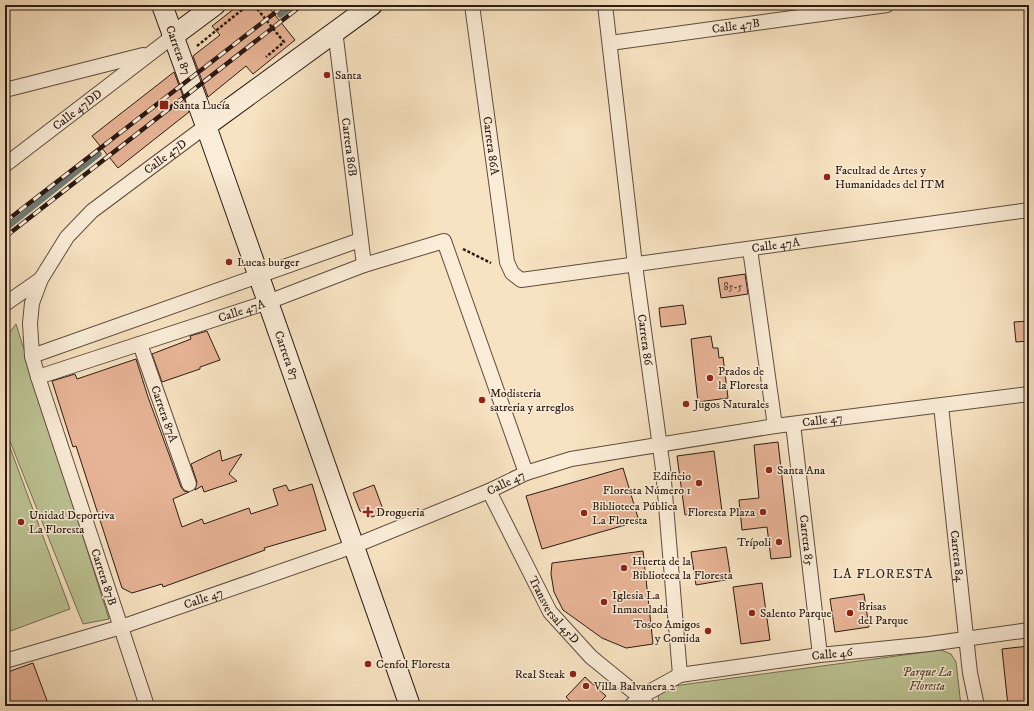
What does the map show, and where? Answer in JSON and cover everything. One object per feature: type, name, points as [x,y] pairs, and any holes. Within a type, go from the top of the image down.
[{"type":"street","name":"Carrera 87","points":[[162,5],[172,37],[206,126],[410,706]]},
{"type":"street","name":"Calle 47DD","points":[[5,165],[215,5]]},
{"type":"street","name":"Calle 47D","points":[[32,356],[30,323],[32,303],[41,279],[67,237],[92,211],[335,30],[372,5]]},
{"type":"street","name":"Carrera 86A","points":[[472,5],[507,262],[517,276]]},
{"type":"street","name":"Carrera 86","points":[[605,5],[635,265],[660,444],[680,675]]},
{"type":"street","name":"Calle 47B","points":[[610,43],[887,5]]},
{"type":"street","name":"Carrera 86B","points":[[335,30],[364,265]]},
{"type":"street","name":"Calle 47DD","points":[[5,89],[149,54]]},
{"type":"street","name":"Calle 47A","points":[[517,276],[635,265],[1029,210]]},
{"type":"street","name":"Calle 47A","points":[[32,356],[259,277],[360,240]]},
{"type":"street","name":"Calle 47A","points":[[38,377],[268,302],[364,265],[444,241]]},
{"type":"street","points":[[444,241],[526,473]]},
{"type":"street","points":[[750,249],[775,426]]},
{"type":"street","points":[[5,304],[41,279]]},
{"type":"street","name":"Carrera 87A","points":[[140,344],[189,484]]},
{"type":"street","name":"Carrera 87B","points":[[32,356],[147,706]]},
{"type":"street","name":"Calle 47","points":[[5,661],[121,627],[354,546],[489,492],[526,473],[571,459],[775,426],[1029,394]]},
{"type":"street","name":"Carrera 84","points":[[941,406],[970,673],[977,706]]},
{"type":"street","name":"Carrera 85","points":[[793,424],[820,655]]},
{"type":"street","name":"Transversal 45D","points":[[489,492],[550,612],[591,658],[640,703]]},
{"type":"street","name":"Calle 46","points":[[640,703],[680,675],[820,655],[966,639],[1029,630]]},
{"type":"path","points":[[216,31],[248,5]]},
{"type":"path","points":[[254,5],[284,42]]},
{"type":"path","points":[[444,241],[517,276]]},
{"type":"green space","points":[[16,324],[109,619],[83,624],[5,429],[5,338]]},
{"type":"green space","name":"Unidad Deportiva La Floresta","points":[[5,434],[70,609],[5,633]]},
{"type":"green space","name":"Parque La Floresta","points":[[941,650],[951,654],[956,662],[961,706],[660,706],[658,696],[666,687]]},
{"type":"building","points":[[239,5],[267,5],[295,40],[253,74],[246,66],[208,97],[193,56],[220,35],[212,26]]},
{"type":"building","points":[[174,72],[189,112],[118,168],[92,136]]},
{"type":"building","points":[[745,274],[748,294],[721,298],[718,278]]},
{"type":"building","points":[[683,305],[686,324],[661,327],[659,308]]},
{"type":"building","points":[[1029,321],[1029,341],[1016,342],[1014,322]]},
{"type":"building","points":[[207,331],[220,360],[200,367],[200,369],[162,382],[152,354],[191,339],[190,336]]},
{"type":"building","name":"Prados de la Floresta","points":[[711,336],[713,348],[718,348],[719,358],[723,357],[728,398],[698,402],[691,339]]},
{"type":"building","points":[[136,359],[148,397],[181,487],[184,491],[189,492],[173,499],[182,527],[202,519],[204,524],[249,508],[251,514],[278,505],[273,489],[286,485],[289,491],[312,484],[326,530],[264,548],[265,550],[163,587],[162,584],[132,593],[122,588],[76,446],[73,447],[52,381],[75,374],[77,379]]},
{"type":"building","points":[[778,442],[791,557],[771,559],[767,527],[742,530],[739,500],[759,498],[754,445]]},
{"type":"building","points":[[220,450],[222,461],[242,454],[229,474],[237,481],[204,492],[202,486],[195,490],[197,482],[191,464]]},
{"type":"building","name":"Edificio Floresta Número 1","points":[[714,451],[722,511],[685,515],[677,456]]},
{"type":"building","points":[[623,468],[639,521],[542,549],[526,496]]},
{"type":"building","points":[[374,485],[384,512],[372,517],[360,511],[353,493]]},
{"type":"building","points":[[726,547],[731,579],[696,585],[691,552]]},
{"type":"building","name":"Iglesia La Inmaculada","points":[[643,551],[653,644],[626,648],[602,638],[563,610],[554,592],[551,574],[552,563]]},
{"type":"building","name":"Salento Parque","points":[[762,583],[770,640],[741,644],[733,587]]},
{"type":"building","name":"Brisas del Parque","points":[[864,594],[869,627],[835,632],[830,599]]},
{"type":"building","points":[[1029,646],[1029,706],[1008,706],[1002,649]]},
{"type":"building","points":[[33,663],[49,706],[5,706],[5,673]]},
{"type":"building","name":"Villa Balvanera 2","points":[[585,677],[606,696],[596,706],[575,706],[566,697]]},
{"type":"waterway","points":[[280,15],[294,5]]},
{"type":"waterway","points":[[5,229],[99,154]]},
{"type":"railway","points":[[5,222],[285,5]]},
{"type":"railway","points":[[5,237],[302,5]]},
{"type":"place","name":"Santa","points":[[327,75]]},
{"type":"place","name":"Santa Lucía","points":[[164,105]]},
{"type":"place","name":"Facultad de Artes y Humanidades del ITM","points":[[827,177]]},
{"type":"place","name":"Lucas burger","points":[[229,262]]},
{"type":"place","name":"Prados de la Floresta","points":[[710,378]]},
{"type":"place","name":"Modisteria satreria y arreglos","points":[[482,400]]},
{"type":"place","name":"Jugos Naturales","points":[[686,404]]},
{"type":"place","name":"Santa Ana","points":[[769,470]]},
{"type":"place","name":"Edificio Floresta Número 1","points":[[699,483]]},
{"type":"place","name":"Drogueria","points":[[368,512]]},
{"type":"place","name":"Floresta Plaza","points":[[763,512]]},
{"type":"place","name":"Biblioteca Pública La Floresta","points":[[584,513]]},
{"type":"place","name":"Unidad Deportiva La Floresta","points":[[21,522]]},
{"type":"place","name":"Trípoli","points":[[779,542]]},
{"type":"place","name":"Huerta de la Biblioteca la Floresta","points":[[624,568]]},
{"type":"place","name":"Iglesia La Inmaculada","points":[[604,602]]},
{"type":"place","name":"Salento Parque","points":[[752,613]]},
{"type":"place","name":"Brisas del Parque","points":[[850,613]]},
{"type":"place","name":"Tosco Amigos y Comida","points":[[708,631]]},
{"type":"place","name":"Cenfol Floresta","points":[[368,664]]},
{"type":"place","name":"Real Steak","points":[[573,674]]},
{"type":"place","name":"Villa Balvanera 2","points":[[586,686]]},
{"type":"district","name":"LA FLORESTA","points":[[883,573]]}]
